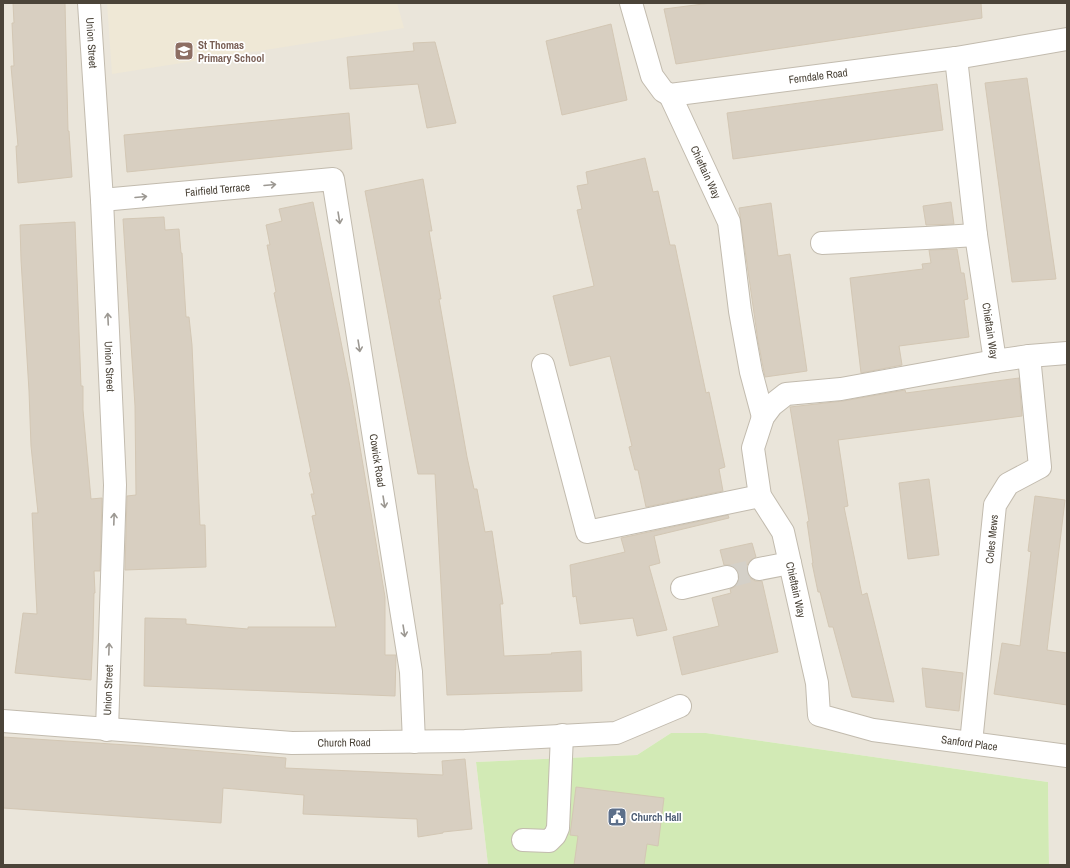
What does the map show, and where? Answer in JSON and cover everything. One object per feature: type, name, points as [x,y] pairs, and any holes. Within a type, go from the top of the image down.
[{"type":"street","name":"Union Street","points":[[89,3],[102,200],[115,485],[106,730]]},
{"type":"street","points":[[631,3],[652,76],[663,91],[670,95]]},
{"type":"street","name":"Ferndale Road","points":[[670,95],[956,58],[1067,40]]},
{"type":"street","name":"Chieftain Way","points":[[873,730],[819,715],[817,683],[783,532],[760,496],[753,448],[763,416],[772,405],[786,394],[841,389],[995,361],[976,234],[956,58]]},
{"type":"street","name":"Chieftain Way","points":[[670,95],[729,222],[740,311],[751,372],[763,416]]},
{"type":"street","name":"Fairfield Terrace","points":[[102,200],[333,179]]},
{"type":"street","name":"Cowick Road","points":[[333,179],[411,672],[414,742]]},
{"type":"street","points":[[822,243],[918,239],[976,234]]},
{"type":"street","points":[[995,361],[1029,356],[1067,353]]},
{"type":"street","name":"Coles Mews","points":[[971,743],[995,505],[1008,484],[1040,467],[1029,356]]},
{"type":"street","points":[[543,365],[587,532],[760,496]]},
{"type":"street","points":[[759,569],[790,563]]},
{"type":"street","points":[[682,588],[727,577]]},
{"type":"street","name":"Church Road","points":[[3,721],[292,743],[465,741],[616,733],[680,706]]},
{"type":"street","name":"Sanford Place","points":[[873,730],[1067,756]]},
{"type":"street","points":[[523,840],[548,841],[555,835],[558,828],[562,735]]},
{"type":"shaded area","points":[[3,3],[1067,3],[1067,865],[1049,865],[1048,782],[706,733],[671,733],[637,755],[476,762],[488,865],[3,865]]},
{"type":"shaded area","name":"St Thomas Primary School","points":[[107,3],[397,3],[404,28],[112,74]]},
{"type":"green space","points":[[671,733],[706,733],[1048,782],[1049,865],[488,865],[476,762],[637,755]]},
{"type":"building","points":[[13,3],[65,3],[68,131],[72,177],[18,183],[16,146],[18,146],[11,66],[14,66],[12,23],[14,23]]},
{"type":"building","points":[[711,3],[981,3],[982,18],[676,64],[664,9]]},
{"type":"building","points":[[611,24],[627,100],[562,115],[546,41]]},
{"type":"building","points":[[435,42],[456,123],[427,128],[418,84],[350,89],[347,57],[414,51],[413,43]]},
{"type":"building","points":[[1027,78],[1056,279],[1012,282],[985,83]]},
{"type":"building","points":[[937,84],[943,130],[733,159],[727,113]]},
{"type":"building","points":[[349,113],[352,149],[127,172],[124,135]]},
{"type":"building","points":[[645,158],[653,192],[658,191],[670,245],[675,245],[706,393],[709,392],[725,467],[719,469],[723,491],[646,507],[638,470],[635,470],[629,447],[632,446],[610,356],[570,366],[553,296],[594,286],[577,210],[582,209],[577,186],[588,184],[586,172]]},
{"type":"building","points":[[423,179],[432,231],[429,231],[441,299],[439,299],[467,457],[474,489],[477,489],[485,532],[492,531],[503,604],[500,604],[504,656],[581,651],[582,691],[447,695],[435,474],[418,474],[365,191]]},
{"type":"building","points":[[313,202],[350,387],[385,597],[385,655],[396,655],[395,696],[144,686],[145,618],[186,619],[186,624],[248,629],[248,627],[336,627],[312,516],[316,515],[311,494],[314,494],[309,473],[311,472],[274,293],[276,292],[267,245],[270,245],[266,225],[282,221],[279,209]]},
{"type":"building","points":[[951,202],[954,224],[926,225],[923,206]]},
{"type":"building","points":[[771,203],[778,256],[790,254],[807,371],[765,377],[758,341],[739,208]]},
{"type":"building","points":[[164,217],[165,230],[179,229],[182,253],[186,317],[189,317],[192,345],[200,525],[205,525],[206,567],[125,570],[127,496],[136,495],[135,406],[123,219]]},
{"type":"building","points":[[75,222],[81,386],[83,386],[83,410],[91,499],[102,498],[100,571],[94,571],[95,593],[91,680],[15,673],[23,613],[37,614],[32,513],[38,513],[31,446],[20,225]]},
{"type":"building","points":[[957,249],[961,273],[964,273],[968,299],[964,300],[969,337],[899,346],[902,365],[861,373],[850,278],[923,269],[922,264],[931,263],[929,250]]},
{"type":"building","points":[[1019,378],[1022,416],[838,440],[848,506],[844,507],[862,595],[867,593],[894,702],[852,697],[833,627],[829,627],[820,592],[818,592],[812,563],[807,522],[809,521],[790,407],[843,401],[905,390],[906,393]]},
{"type":"building","points":[[929,479],[939,555],[908,559],[899,483]]},
{"type":"building","points":[[1035,496],[1065,500],[1047,650],[1067,653],[1067,705],[994,694],[1002,643],[1020,646],[1031,552],[1028,551]]},
{"type":"building","points":[[728,515],[729,518],[654,536],[660,563],[649,566],[667,630],[637,636],[633,618],[580,624],[576,596],[573,597],[570,565],[625,552],[621,538]]},
{"type":"building","points":[[752,543],[756,557],[747,565],[747,572],[749,577],[755,581],[762,581],[778,652],[682,675],[673,637],[719,626],[712,598],[731,593],[730,589],[736,586],[739,580],[739,574],[736,568],[730,565],[724,565],[720,550]]},
{"type":"building","points":[[922,668],[963,673],[959,711],[926,707]]},
{"type":"building","points":[[3,737],[143,746],[286,758],[285,768],[443,775],[442,761],[465,759],[472,829],[443,832],[418,837],[417,819],[303,814],[304,795],[223,788],[221,823],[3,808]]},
{"type":"building","name":"Church Hall","points":[[576,787],[664,798],[658,846],[647,844],[644,865],[574,865],[578,836],[570,835]]},
{"type":"tunnel","points":[[727,577],[759,569]]},
{"type":"place","name":"St Thomas Primary School","points":[[184,51]]},
{"type":"place","name":"Church Hall","points":[[617,817]]}]
